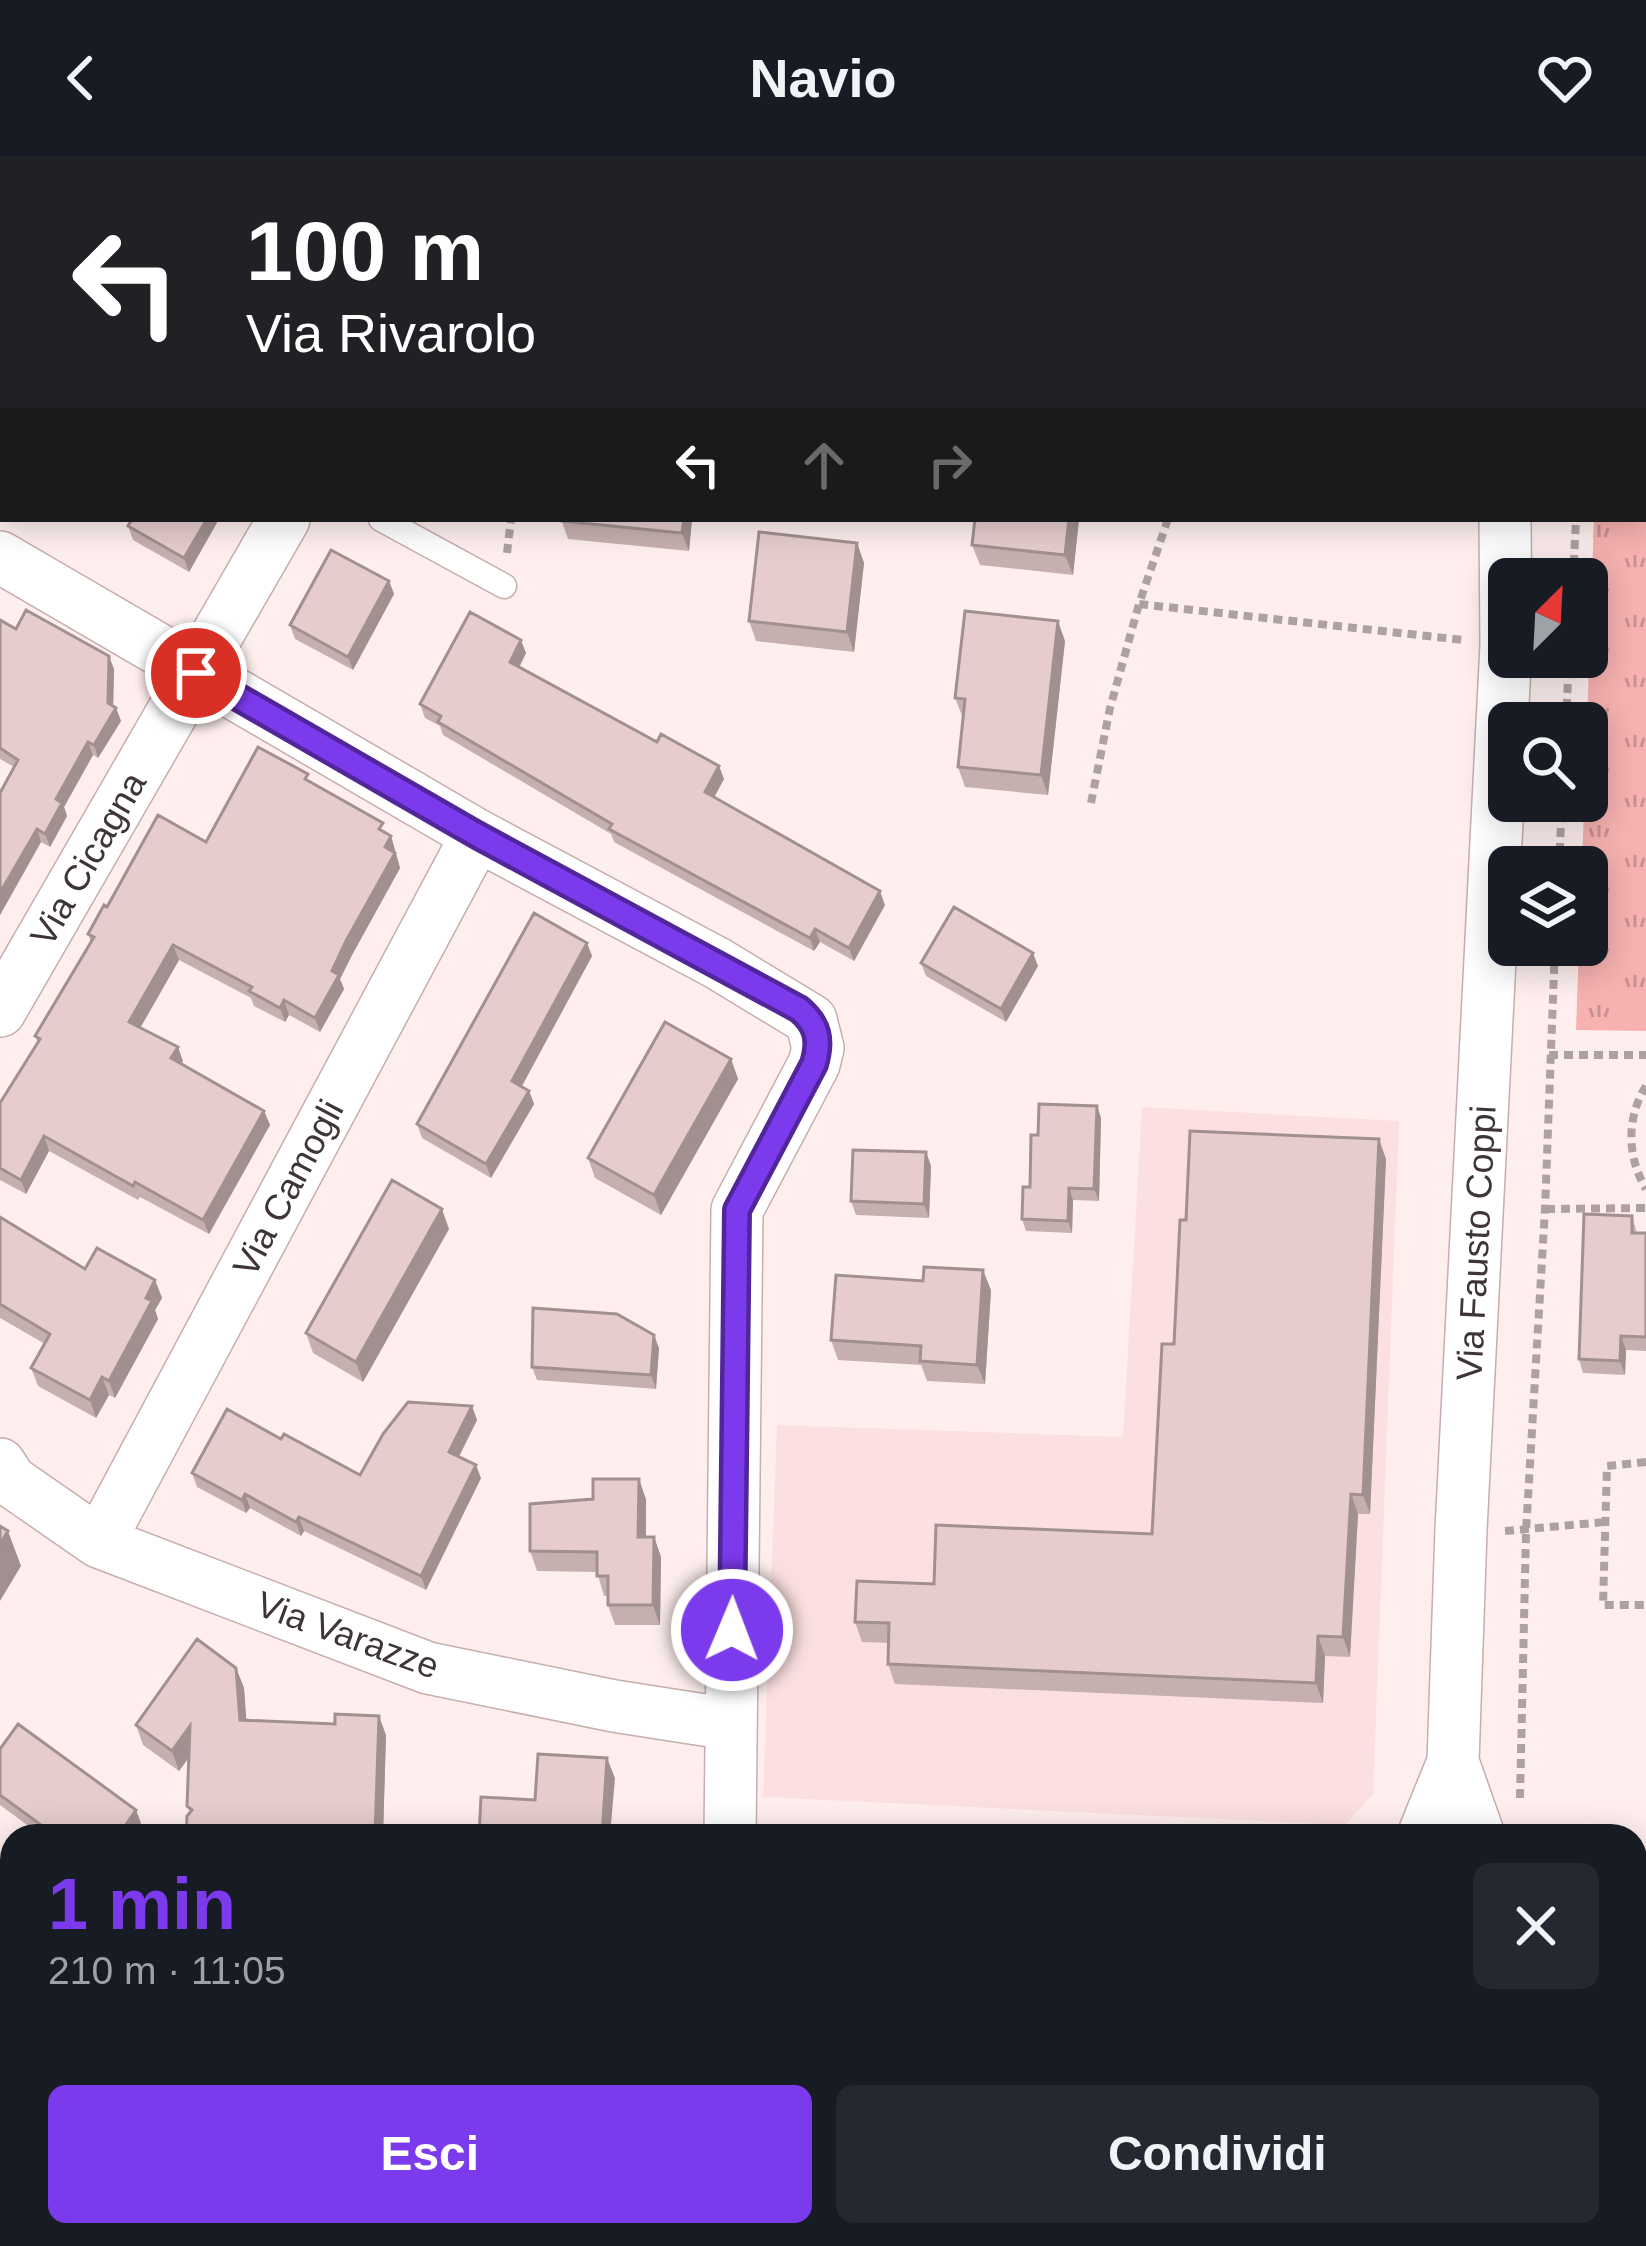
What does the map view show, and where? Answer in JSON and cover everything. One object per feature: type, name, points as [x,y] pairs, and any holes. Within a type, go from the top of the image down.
[{"type":"street","name":"Via Cicagna","points":[[0,1011],[282,522]]},
{"type":"street","name":"Via Fausto Coppi","points":[[1505,522],[1505,558]]},
{"type":"street","points":[[0,557],[477,835],[799,1009],[817,1031],[814,1064],[737,1210],[730,1824]]},
{"type":"street","name":"Via Fausto Coppi","points":[[1428,1824],[1453,1762],[1504,678]]},
{"type":"street","name":"Via Camogli","points":[[99,1542],[477,835]]},
{"type":"street","name":"Via Varazze","points":[[0,1464],[11,1481],[99,1542],[428,1668],[730,1724]]},
{"type":"street","points":[[1453,1762],[1475,1824]]},
{"type":"lane","points":[[387,522],[504,586]]},
{"type":"path","points":[[1091,803],[1139,604],[1167,522]]},
{"type":"path","points":[[1574,558],[1576,522]]},
{"type":"path","points":[[1139,604],[1488,643]]},
{"type":"path","points":[[1520,1798],[1526,1532],[1554,966]]},
{"type":"path","points":[[1550,1054],[1646,1055]]},
{"type":"path","points":[[1646,1086],[1631,1129],[1633,1167],[1646,1189]]},
{"type":"path","points":[[1545,1209],[1646,1208]]},
{"type":"path","points":[[1646,1462],[1607,1466],[1603,1605],[1646,1605]]},
{"type":"path","points":[[1526,1532],[1605,1522]]},
{"type":"shaded area","points":[[1142,1107],[1399,1121],[1373,1794],[1346,1824],[763,1797],[777,1425],[1123,1437]]},
{"type":"green space","points":[[1594,522],[1646,522],[1646,1031],[1576,1030],[1578,966],[1608,966],[1608,846],[1583,846],[1584,822],[1608,822],[1608,702],[1588,702],[1589,678],[1608,678],[1608,558],[1593,558]]},
{"type":"building","points":[[130,522],[205,522],[184,558],[128,526]]},
{"type":"building","points":[[571,522],[684,522],[682,533]]},
{"type":"building","points":[[975,522],[1069,522],[1065,555],[972,545]]},
{"type":"building","points":[[759,532],[857,543],[847,632],[749,621]]},
{"type":"building","points":[[331,550],[389,581],[348,657],[290,625]]},
{"type":"building","points":[[26,610],[109,656],[108,703],[116,708],[94,745],[88,742],[56,799],[62,803],[45,834],[37,829],[0,893],[0,793],[18,760],[0,748],[0,620],[16,629]]},
{"type":"building","points":[[965,611],[1058,621],[1041,775],[958,767],[965,699],[955,698]]},
{"type":"building","points":[[470,612],[521,640],[510,662],[657,742],[661,734],[719,766],[705,792],[880,891],[849,948],[815,929],[810,938],[609,829],[612,824],[438,722],[441,716],[420,704]]},
{"type":"building","points":[[258,747],[383,823],[379,829],[391,836],[385,847],[395,853],[346,941],[332,971],[339,975],[315,1018],[284,1000],[280,1008],[249,991],[252,987],[173,945],[129,1022],[178,1047],[171,1058],[264,1111],[203,1220],[44,1136],[21,1180],[0,1168],[0,1103],[40,1039],[35,1036],[94,937],[88,934],[158,815],[206,842]]},
{"type":"building","points":[[954,907],[1033,953],[1001,1009],[921,963]]},
{"type":"building","points":[[534,913],[587,943],[512,1081],[529,1091],[486,1164],[417,1124]]},
{"type":"building","points":[[665,1022],[731,1059],[654,1195],[588,1158]]},
{"type":"building","points":[[1039,1104],[1097,1106],[1094,1189],[1069,1188],[1068,1221],[1022,1219],[1023,1187],[1030,1187],[1031,1135],[1038,1135]]},
{"type":"building","points":[[1190,1131],[1379,1139],[1363,1495],[1351,1494],[1343,1637],[1318,1636],[1316,1683],[888,1664],[889,1623],[855,1622],[857,1581],[934,1584],[936,1525],[1152,1534],[1162,1344],[1174,1344]]},
{"type":"building","points":[[853,1150],[926,1152],[924,1204],[851,1201]]},
{"type":"building","points":[[392,1180],[442,1209],[356,1362],[306,1333]]},
{"type":"building","points":[[1584,1214],[1632,1216],[1632,1233],[1646,1233],[1646,1337],[1621,1336],[1620,1361],[1579,1359]]},
{"type":"building","points":[[0,1217],[85,1269],[97,1248],[155,1280],[146,1298],[152,1301],[109,1381],[102,1377],[90,1400],[31,1368],[50,1334],[0,1304]]},
{"type":"building","points":[[924,1267],[983,1270],[977,1365],[920,1361],[921,1346],[831,1340],[836,1275],[923,1281]]},
{"type":"building","points":[[533,1308],[617,1314],[654,1335],[651,1375],[532,1367]]},
{"type":"building","points":[[408,1402],[472,1406],[449,1452],[476,1465],[421,1576],[299,1517],[296,1522],[245,1494],[242,1500],[192,1473],[227,1409],[360,1475]]},
{"type":"building","points":[[593,1479],[639,1479],[638,1537],[654,1537],[653,1605],[608,1605],[608,1576],[597,1576],[597,1552],[530,1551],[530,1504],[593,1499]]},
{"type":"building","points":[[197,1639],[236,1668],[240,1720],[335,1724],[335,1714],[379,1716],[375,1824],[187,1824],[192,1810],[187,1806],[190,1726],[172,1751],[136,1725]]},
{"type":"building","points":[[18,1724],[136,1810],[126,1824],[40,1824],[0,1795],[0,1749]]},
{"type":"building","points":[[538,1754],[607,1758],[603,1824],[480,1824],[481,1797],[535,1800]]},
{"type":"route","points":[[196,673],[477,835],[799,1009],[811,1020],[817,1031],[814,1064],[737,1210],[732,1630]]}]
